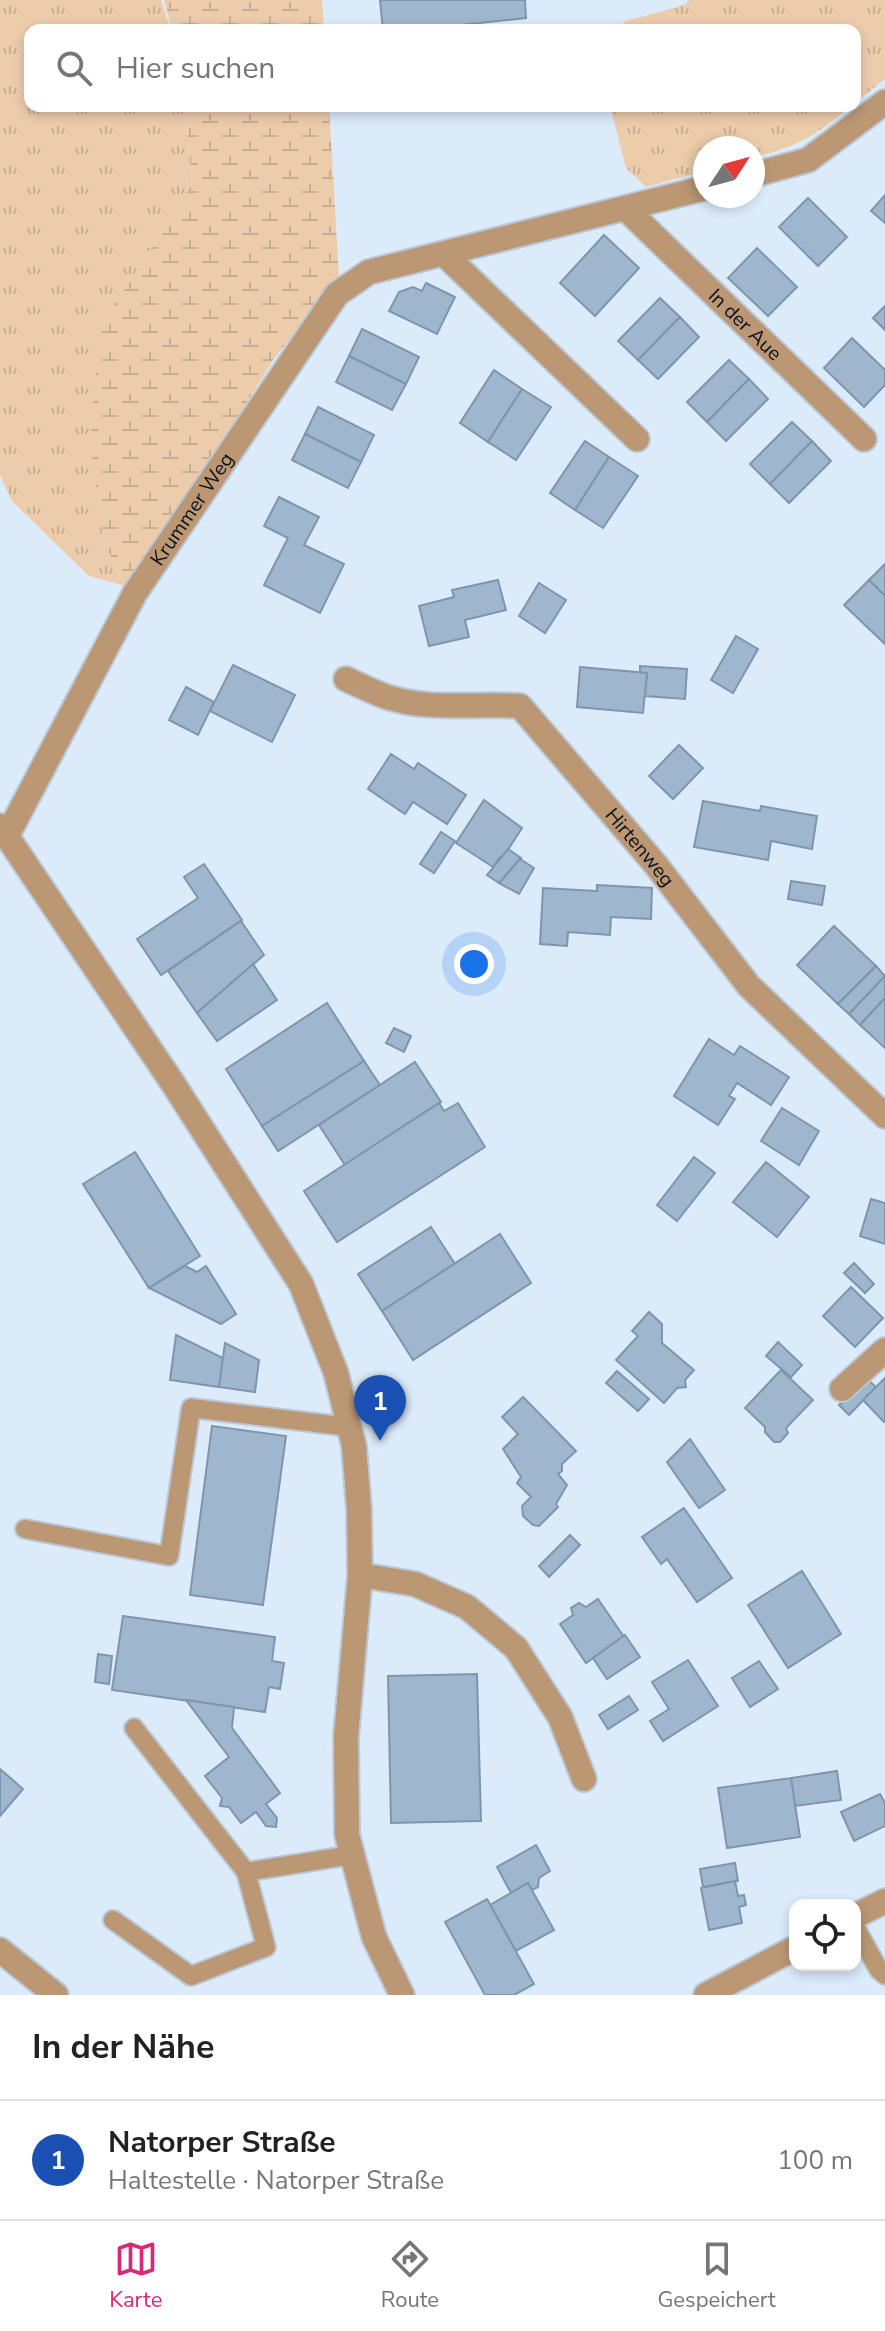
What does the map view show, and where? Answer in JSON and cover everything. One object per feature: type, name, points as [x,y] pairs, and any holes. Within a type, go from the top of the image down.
[{"type":"street","points":[[765,172],[808,160],[885,102]]},
{"type":"street","name":"Krummer Weg","points":[[3,831],[135,593],[337,294],[369,272],[693,191]]},
{"type":"street","name":"In der Aue","points":[[626,209],[864,439]]},
{"type":"street","points":[[444,254],[637,439]]},
{"type":"street","name":"Hirtenweg","points":[[346,679],[388,698],[447,706],[520,706],[656,865],[749,986],[885,1116]]},
{"type":"street","points":[[3,831],[174,1085],[301,1284],[336,1373],[350,1427],[359,1509],[360,1575],[346,1737],[347,1835],[374,1937],[402,1995]]},
{"type":"street","points":[[842,1389],[885,1350]]},
{"type":"street","points":[[360,1575],[415,1584],[467,1607],[516,1648],[560,1717],[584,1779]]},
{"type":"street","points":[[861,1913],[885,1901]]},
{"type":"street","points":[[0,1950],[56,1995]]},
{"type":"street","points":[[706,1995],[789,1951]]},
{"type":"lane","points":[[25,1529],[169,1556],[191,1408],[350,1427]]},
{"type":"lane","points":[[113,1920],[191,1976],[266,1947],[246,1872],[134,1728]]},
{"type":"lane","points":[[246,1872],[352,1855]]},
{"type":"lane","points":[[861,1938],[885,1975]]},
{"type":"green space","points":[[0,0],[161,0],[169,24],[24,24],[24,112],[186,112],[192,184],[100,327],[103,540],[125,586],[89,576],[12,501],[0,475]]},
{"type":"green space","points":[[164,0],[322,0],[324,24],[170,24]]},
{"type":"green space","points":[[690,0],[885,0],[885,79],[861,98],[861,24],[622,24],[684,5]]},
{"type":"green space","points":[[186,112],[329,112],[339,277],[273,360],[160,543],[125,586],[103,540],[90,439],[100,327],[192,184]]},
{"type":"green space","points":[[612,112],[843,112],[806,139],[765,154],[765,136],[693,136],[693,174],[646,187],[626,168]]},
{"type":"building","points":[[380,0],[525,0],[526,18],[470,24],[382,24]]},
{"type":"building","points":[[885,195],[885,223],[871,211]]},
{"type":"building","points":[[808,198],[847,237],[818,266],[779,227]]},
{"type":"building","points":[[604,235],[639,268],[595,316],[560,283]]},
{"type":"building","points":[[757,248],[797,287],[768,316],[728,278]]},
{"type":"building","points":[[426,283],[455,297],[437,334],[389,311],[399,292],[413,287],[422,291]]},
{"type":"building","points":[[660,298],[680,317],[638,360],[618,341]]},
{"type":"building","points":[[885,306],[885,330],[873,318]]},
{"type":"building","points":[[680,317],[699,337],[658,379],[638,360]]},
{"type":"building","points":[[362,329],[419,357],[406,384],[349,356]]},
{"type":"building","points":[[852,338],[885,370],[885,385],[864,407],[824,368]]},
{"type":"building","points":[[349,356],[406,384],[392,410],[336,382]]},
{"type":"building","points":[[729,360],[749,379],[707,422],[687,402]]},
{"type":"building","points":[[494,370],[522,389],[488,442],[460,423]]},
{"type":"building","points":[[749,379],[768,399],[726,441],[707,422]]},
{"type":"building","points":[[522,389],[551,407],[516,460],[488,442]]},
{"type":"building","points":[[318,407],[374,435],[361,462],[305,434]]},
{"type":"building","points":[[792,422],[812,441],[770,484],[750,464]]},
{"type":"building","points":[[305,434],[361,462],[348,488],[292,460]]},
{"type":"building","points":[[585,441],[609,457],[575,510],[550,493]]},
{"type":"building","points":[[812,441],[831,461],[789,503],[770,484]]},
{"type":"building","points":[[609,457],[638,476],[603,528],[575,510]]},
{"type":"building","points":[[279,497],[319,517],[304,545],[344,564],[320,613],[264,585],[288,538],[264,526]]},
{"type":"building","points":[[885,564],[885,596],[869,580]]},
{"type":"building","points":[[498,580],[506,610],[465,620],[469,637],[429,646],[419,606],[454,597],[452,590]]},
{"type":"building","points":[[869,580],[885,596],[885,644],[844,605]]},
{"type":"building","points":[[539,583],[566,600],[545,633],[519,616]]},
{"type":"building","points":[[736,636],[758,649],[733,693],[711,680]]},
{"type":"building","points":[[233,665],[295,695],[272,742],[210,711]]},
{"type":"building","points":[[640,666],[687,669],[685,699],[645,696],[647,673],[640,673]]},
{"type":"building","points":[[580,667],[647,673],[643,713],[577,707]]},
{"type":"building","points":[[186,687],[214,702],[198,735],[169,720]]},
{"type":"building","points":[[679,745],[703,768],[673,799],[649,776]]},
{"type":"building","points":[[391,754],[414,769],[418,763],[466,795],[447,824],[413,802],[405,814],[368,789]]},
{"type":"building","points":[[484,800],[522,828],[502,859],[500,857],[493,867],[456,843]]},
{"type":"building","points":[[703,801],[760,811],[761,806],[817,816],[812,849],[771,841],[768,860],[694,847]]},
{"type":"building","points":[[441,832],[455,841],[434,873],[420,864]]},
{"type":"building","points":[[508,849],[521,858],[499,883],[487,875]]},
{"type":"building","points":[[520,859],[534,868],[519,894],[499,883]]},
{"type":"building","points":[[204,864],[242,920],[161,975],[137,939],[198,898],[184,877]]},
{"type":"building","points":[[791,881],[825,886],[822,905],[788,899]]},
{"type":"building","points":[[597,885],[652,888],[651,919],[611,917],[610,935],[568,932],[567,946],[540,944],[543,888],[597,891]]},
{"type":"building","points":[[241,921],[264,955],[197,1013],[168,971]]},
{"type":"building","points":[[834,926],[876,966],[838,1004],[797,965]]},
{"type":"building","points":[[253,964],[277,1000],[217,1041],[197,1013]]},
{"type":"building","points":[[876,966],[885,976],[849,1014],[838,1004]]},
{"type":"building","points":[[885,976],[885,998],[860,1025],[849,1014]]},
{"type":"building","points":[[885,998],[885,1048],[860,1025]]},
{"type":"building","points":[[327,1003],[364,1061],[262,1126],[226,1069]]},
{"type":"building","points":[[394,1028],[411,1036],[404,1052],[386,1043]]},
{"type":"building","points":[[709,1039],[734,1055],[740,1046],[789,1077],[771,1105],[737,1083],[729,1096],[735,1099],[718,1125],[674,1096]]},
{"type":"building","points":[[364,1061],[380,1085],[278,1151],[262,1126]]},
{"type":"building","points":[[415,1062],[441,1102],[345,1165],[319,1125]]},
{"type":"building","points":[[439,1103],[444,1111],[458,1103],[485,1147],[337,1242],[304,1191]]},
{"type":"building","points":[[782,1108],[819,1131],[799,1165],[761,1141]]},
{"type":"building","points":[[135,1152],[200,1256],[149,1288],[83,1184]]},
{"type":"building","points":[[694,1157],[715,1173],[677,1221],[657,1205]]},
{"type":"building","points":[[766,1162],[809,1197],[777,1237],[733,1202]]},
{"type":"building","points":[[871,1199],[885,1203],[885,1244],[860,1236]]},
{"type":"building","points":[[431,1227],[455,1264],[382,1311],[358,1274]]},
{"type":"building","points":[[500,1234],[531,1283],[413,1360],[382,1311]]},
{"type":"building","points":[[854,1263],[874,1284],[865,1293],[844,1273]]},
{"type":"building","points":[[185,1266],[197,1272],[206,1266],[236,1314],[221,1324],[149,1288]]},
{"type":"building","points":[[851,1287],[883,1318],[855,1347],[823,1316]]},
{"type":"building","points":[[649,1312],[662,1324],[662,1343],[694,1370],[685,1380],[686,1387],[677,1388],[664,1403],[616,1360],[638,1336],[632,1331]]},
{"type":"building","points":[[176,1335],[223,1358],[219,1387],[170,1380]]},
{"type":"building","points":[[778,1342],[802,1365],[791,1377],[766,1356]]},
{"type":"building","points":[[225,1343],[259,1360],[255,1392],[219,1387]]},
{"type":"building","points":[[781,1370],[813,1400],[786,1428],[788,1433],[780,1442],[774,1442],[765,1432],[765,1427],[745,1408]]},
{"type":"building","points":[[617,1371],[649,1399],[638,1411],[606,1383]]},
{"type":"building","points":[[866,1378],[876,1387],[849,1415],[839,1405]]},
{"type":"building","points":[[885,1378],[885,1421],[884,1422],[863,1400]]},
{"type":"building","points":[[523,1397],[576,1451],[562,1464],[562,1471],[558,1474],[567,1485],[556,1504],[558,1507],[539,1526],[523,1516],[522,1506],[531,1497],[517,1483],[521,1477],[503,1449],[518,1434],[502,1417]]},
{"type":"building","points":[[212,1426],[286,1436],[263,1605],[190,1595]]},
{"type":"building","points":[[690,1439],[725,1490],[699,1508],[667,1462]]},
{"type":"building","points":[[684,1508],[732,1578],[697,1602],[667,1559],[661,1564],[642,1537]]},
{"type":"building","points":[[570,1535],[580,1545],[549,1577],[539,1566]]},
{"type":"building","points":[[802,1571],[841,1634],[788,1668],[748,1605]]},
{"type":"building","points":[[598,1599],[624,1637],[586,1663],[560,1624],[573,1615],[571,1608],[579,1603],[586,1607]]},
{"type":"building","points":[[123,1616],[275,1637],[272,1661],[284,1663],[280,1689],[269,1687],[265,1712],[112,1690]]},
{"type":"building","points":[[625,1635],[640,1657],[607,1679],[593,1658]]},
{"type":"building","points":[[98,1654],[112,1656],[109,1684],[95,1682]]},
{"type":"building","points":[[688,1660],[718,1706],[663,1741],[650,1721],[669,1709],[652,1682]]},
{"type":"building","points":[[759,1661],[778,1689],[750,1707],[732,1678]]},
{"type":"building","points":[[477,1674],[481,1821],[391,1823],[388,1676]]},
{"type":"building","points":[[629,1696],[638,1710],[608,1729],[599,1715]]},
{"type":"building","points":[[186,1700],[234,1707],[232,1728],[280,1793],[266,1804],[277,1818],[276,1827],[266,1826],[256,1812],[241,1823],[229,1807],[220,1806],[222,1798],[205,1776],[229,1757]]},
{"type":"building","points":[[0,1769],[23,1789],[0,1816]]},
{"type":"building","points":[[837,1771],[841,1800],[795,1806],[791,1778]]},
{"type":"building","points":[[791,1778],[800,1837],[727,1848],[718,1788]]},
{"type":"building","points":[[880,1794],[885,1803],[885,1826],[854,1841],[841,1812]]},
{"type":"building","points":[[536,1845],[550,1871],[539,1878],[538,1887],[532,1890],[528,1883],[511,1893],[497,1867]]},
{"type":"building","points":[[735,1863],[738,1881],[703,1887],[700,1869]]},
{"type":"building","points":[[735,1881],[738,1896],[744,1895],[746,1905],[739,1907],[742,1923],[709,1930],[701,1888]]},
{"type":"building","points":[[528,1883],[554,1930],[516,1951],[490,1905]]},
{"type":"building","points":[[487,1899],[534,1984],[514,1995],[485,1995],[445,1922]]},
{"type":"place","name":"Natorper Straße","points":[[380,1441]]}]
